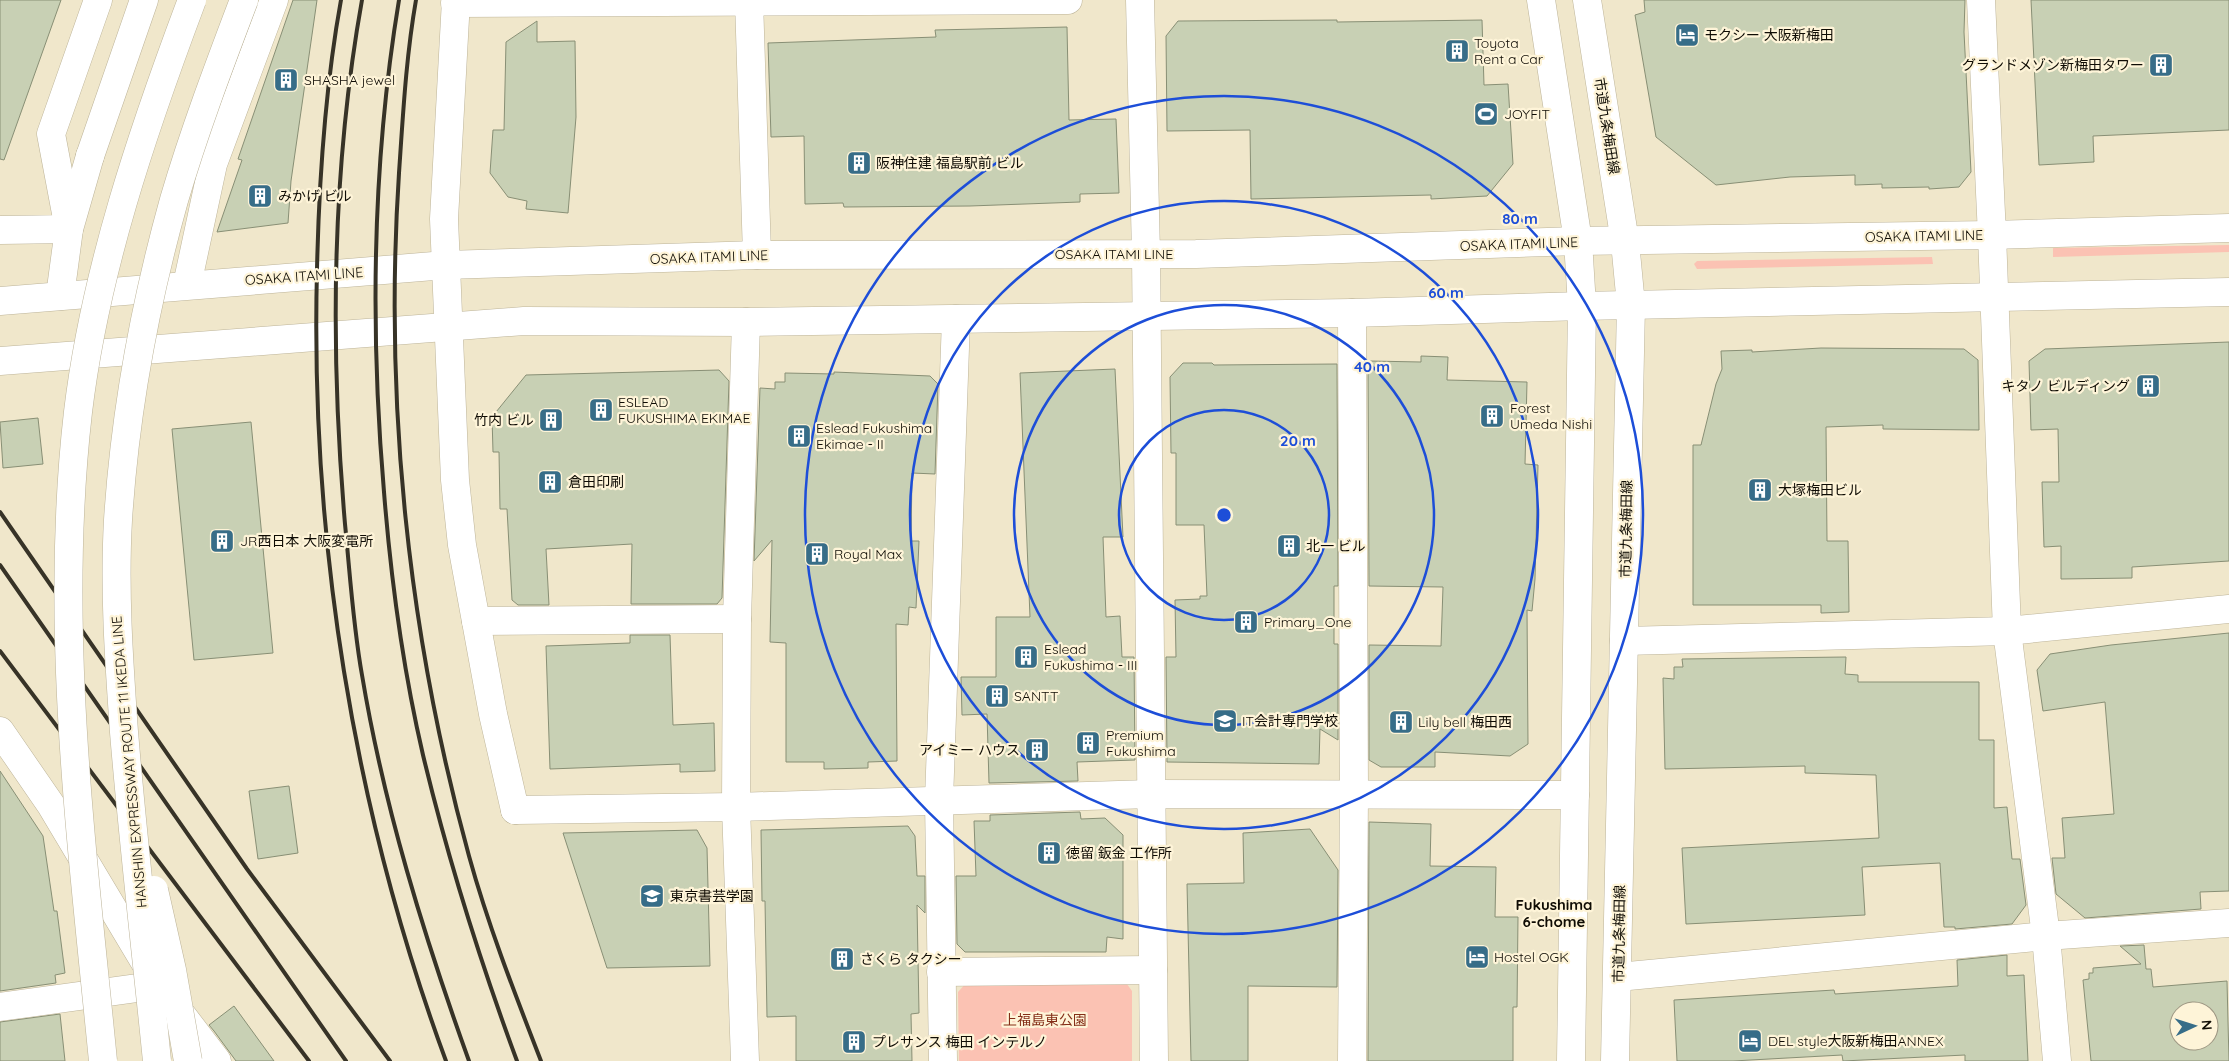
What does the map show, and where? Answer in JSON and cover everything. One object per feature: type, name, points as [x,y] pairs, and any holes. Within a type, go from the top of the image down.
[{"type":"main road","points":[[69,229],[51,134],[98,0]]},
{"type":"main road","points":[[60,296],[69,229],[90,156],[144,0]]},
{"type":"main road","points":[[103,1061],[75,771],[68,622],[70,507],[78,411],[97,304],[128,187],[160,84],[192,0]]},
{"type":"main road","name":"HANSHIN EXPRESSWAY ROUTE 11 IKEDA LINE","points":[[157,1061],[128,779],[116,628],[118,521],[128,417],[146,316],[174,200],[207,98],[244,0]]},
{"type":"main road","points":[[187,285],[213,164],[274,0]]},
{"type":"main road","points":[[1068,0],[456,2],[444,219],[455,480],[462,544],[493,714],[515,810],[736,807],[1150,794],[1575,795]]},
{"type":"main road","points":[[1140,0],[1146,254],[1154,1061]]},
{"type":"main road","points":[[1541,0],[1578,241],[1582,306],[1571,1061]]},
{"type":"main road","name":"市道九条梅田線","points":[[1587,0],[1625,242],[1631,306],[1615,1061]]},
{"type":"main road","points":[[1981,0],[2007,631],[2046,936],[2057,1061]]},
{"type":"main road","points":[[749,2],[757,255]]},
{"type":"main road","name":"OSAKA ITAMI LINE","points":[[0,301],[446,265],[757,255],[1146,254],[1578,241],[1625,242],[1992,235],[2229,228]]},
{"type":"main road","points":[[0,230],[69,229]]},
{"type":"main road","points":[[0,361],[524,321],[746,322],[956,320],[1146,314],[1352,313],[1994,296],[2229,292]]},
{"type":"main road","points":[[1352,313],[1354,794],[1352,1061]]},
{"type":"main road","points":[[943,1061],[939,800],[956,320]]},
{"type":"main road","points":[[745,1061],[736,807],[737,619],[746,322]]},
{"type":"main road","points":[[1624,641],[2007,631],[2229,609]]},
{"type":"main road","points":[[476,620],[737,619]]},
{"type":"main road","points":[[0,731],[51,805],[159,985],[217,1061]]},
{"type":"main road","points":[[128,779],[172,970],[188,1061]]},
{"type":"main road","points":[[1618,976],[2046,936],[2229,923]]},
{"type":"main road","points":[[941,972],[1153,970]]},
{"type":"main road","points":[[0,1007],[159,985]]},
{"type":"green space","points":[[2229,245],[2229,252],[2053,257],[2053,248]]},
{"type":"green space","points":[[1932,257],[1933,264],[1697,269],[1694,264],[1697,261]]},
{"type":"green space","name":"上福島東公園","points":[[1124,980],[1132,991],[1132,1061],[959,1061],[958,992],[968,981]]},
{"type":"building","points":[[0,0],[61,0],[4,160],[0,159]]},
{"type":"building","name":"SHASHA jewel","points":[[293,0],[317,0],[291,181],[288,223],[217,232],[242,160],[238,159]]},
{"type":"building","points":[[1644,0],[1965,0],[1964,32],[1971,172],[1959,187],[1929,189],[1929,187],[1882,188],[1882,184],[1855,185],[1855,175],[1790,177],[1716,185],[1656,137],[1635,15],[1645,12]]},
{"type":"building","name":"グランドメゾン新梅田タワー","points":[[2031,0],[2229,0],[2229,130],[2093,136],[2094,162],[2039,165]]},
{"type":"building","points":[[1337,20],[1337,22],[1482,20],[1484,85],[1508,84],[1513,164],[1487,196],[1431,199],[1431,195],[1251,199],[1250,130],[1167,131],[1166,36],[1178,21]]},
{"type":"building","points":[[537,21],[537,42],[575,41],[576,117],[568,213],[526,209],[527,201],[508,197],[490,173],[493,130],[504,130],[506,42]]},
{"type":"building","points":[[1067,27],[1069,120],[1116,119],[1119,193],[1080,194],[1080,202],[970,206],[844,207],[843,203],[805,204],[804,136],[771,137],[768,43],[936,37],[935,30]]},
{"type":"building","points":[[2229,342],[2229,561],[2132,567],[2132,578],[2061,579],[2061,546],[2044,547],[2042,482],[2059,482],[2058,429],[2031,430],[2029,361],[2045,349]]},
{"type":"building","points":[[1821,348],[1964,349],[1978,360],[1979,430],[1883,429],[1883,425],[1826,427],[1827,541],[1848,541],[1849,612],[1821,613],[1821,605],[1693,605],[1693,445],[1701,445],[1716,384],[1722,369],[1721,351],[1752,350],[1752,352]]},
{"type":"building","points":[[1421,356],[1448,357],[1447,380],[1527,382],[1525,464],[1538,465],[1535,579],[1532,611],[1527,610],[1528,744],[1510,756],[1435,752],[1435,767],[1381,767],[1369,760],[1369,645],[1441,646],[1443,587],[1369,586],[1368,363],[1370,361],[1421,362]]},
{"type":"building","points":[[1183,363],[1212,363],[1214,365],[1337,364],[1338,586],[1334,586],[1334,644],[1338,644],[1338,740],[1320,729],[1319,764],[1167,762],[1166,657],[1176,657],[1175,600],[1200,599],[1200,596],[1207,596],[1204,525],[1176,525],[1176,453],[1171,453],[1170,377]]},
{"type":"building","points":[[1115,369],[1123,537],[1103,537],[1106,617],[1120,616],[1122,657],[1134,657],[1135,760],[1077,762],[1078,781],[989,783],[987,714],[962,715],[961,677],[996,677],[996,617],[1030,617],[1020,373]]},
{"type":"building","points":[[719,370],[729,381],[722,598],[717,604],[631,604],[632,544],[546,549],[549,605],[518,605],[512,600],[507,509],[500,509],[499,452],[493,452],[492,417],[526,375]]},
{"type":"building","points":[[834,372],[930,376],[938,384],[935,474],[912,473],[911,541],[919,541],[916,608],[909,607],[908,625],[896,624],[897,761],[868,762],[868,768],[824,769],[824,762],[786,762],[786,643],[770,642],[772,540],[754,561],[760,388],[775,389],[775,382],[785,382],[785,373],[834,374]]},
{"type":"building","points":[[38,418],[43,464],[3,468],[0,422]]},
{"type":"building","name":"JR西日本 大阪変電所","points":[[251,422],[273,653],[194,660],[172,429]]},
{"type":"building","points":[[2229,633],[2229,891],[2200,892],[2201,909],[2085,918],[2056,894],[2052,858],[2065,858],[2062,818],[2114,814],[2105,702],[2043,711],[2037,670],[2050,654],[2111,645]]},
{"type":"building","points":[[630,635],[670,635],[673,725],[714,723],[715,771],[680,772],[680,764],[550,769],[546,646],[630,643]]},
{"type":"building","points":[[1846,657],[1845,674],[1858,675],[1858,682],[1979,682],[1979,740],[1994,740],[1994,808],[2007,807],[2012,859],[2020,859],[2026,905],[2012,924],[1955,929],[1955,927],[1944,927],[1940,863],[1862,867],[1865,915],[1686,924],[1682,848],[1879,838],[1876,775],[1805,773],[1805,766],[1665,769],[1663,678],[1674,679],[1674,667],[1683,667],[1682,659]]},
{"type":"building","points":[[0,771],[43,836],[54,911],[57,911],[65,973],[55,975],[56,983],[0,991]]},
{"type":"building","points":[[289,786],[298,853],[258,859],[249,791]]},
{"type":"building","points":[[1080,812],[1081,819],[1105,818],[1123,835],[1123,939],[1107,937],[1106,952],[965,952],[957,944],[956,876],[976,876],[974,821],[990,821],[990,815]]},
{"type":"building","points":[[1369,822],[1431,824],[1430,866],[1496,867],[1495,917],[1518,917],[1517,1007],[1513,1007],[1513,1061],[1368,1061]]},
{"type":"building","points":[[908,826],[915,836],[917,876],[925,876],[925,913],[917,905],[919,1013],[911,1014],[912,1061],[796,1061],[796,1016],[767,1017],[765,901],[762,901],[761,830]]},
{"type":"building","points":[[1310,829],[1338,870],[1337,987],[1248,986],[1248,1061],[1191,1061],[1187,884],[1244,883],[1243,833]]},
{"type":"building","points":[[697,830],[707,848],[710,966],[607,968],[563,833]]},
{"type":"building","points":[[2144,945],[2146,969],[2151,969],[2153,987],[2227,981],[2229,1061],[2091,1061],[2083,980],[2089,979],[2089,973],[2093,973],[2093,968],[2141,964],[2120,946]]},
{"type":"building","points":[[2007,955],[2007,976],[2024,975],[2028,1061],[1965,1061],[1965,1055],[1843,1061],[1842,1055],[1733,1061],[1677,1061],[1674,1000],[1834,990],[1835,994],[1958,986],[1957,960]]},
{"type":"building","points":[[234,1006],[274,1061],[236,1061],[209,1025]]},
{"type":"building","points":[[60,1014],[65,1061],[0,1061],[0,1022]]},
{"type":"railway","points":[[341,0],[335,33],[324,134],[317,269],[317,370],[321,471],[330,571],[344,671],[362,771],[386,869],[413,966],[446,1061]]},
{"type":"railway","points":[[362,0],[344,130],[336,262],[337,393],[340,459],[352,600],[359,656],[371,724],[394,822],[436,967],[469,1061]]},
{"type":"railway","points":[[399,0],[383,123],[376,246],[375,307],[380,430],[390,558],[409,690],[423,755],[443,833],[466,910],[490,986],[517,1061]]},
{"type":"railway","points":[[416,0],[404,108],[395,259],[398,431],[416,603],[430,688],[469,856],[493,934],[541,1061]]},
{"type":"railway","points":[[0,512],[247,869],[390,1061]]},
{"type":"railway","points":[[0,565],[346,1061]]},
{"type":"railway","points":[[0,651],[309,1061]]},
{"type":"place","name":"モクシー 大阪新梅田","points":[[1687,35]]},
{"type":"place","name":"Toyota Rent a Car","points":[[1457,51]]},
{"type":"place","name":"グランドメゾン新梅田タワー","points":[[2161,65]]},
{"type":"place","name":"SHASHA jewel","points":[[286,80]]},
{"type":"place","name":"JOYFIT","points":[[1486,114]]},
{"type":"place","name":"阪神住建 福島駅前 ビル","points":[[859,163]]},
{"type":"place","name":"みかげ ビル","points":[[260,196]]},
{"type":"place","name":"キタノ ビルディング","points":[[2148,386]]},
{"type":"place","name":"ESLEAD FUKUSHIMA EKIMAE","points":[[601,410]]},
{"type":"place","name":"Forest Umeda Nishi","points":[[1492,416]]},
{"type":"place","name":"竹内 ビル","points":[[551,420]]},
{"type":"place","name":"Eslead Fukushima Ekimae - II","points":[[799,436]]},
{"type":"place","name":"倉田印刷","points":[[550,482]]},
{"type":"place","name":"大塚梅田ビル","points":[[1760,490]]},
{"type":"place","name":"JR西日本 大阪変電所","points":[[222,541]]},
{"type":"place","name":"北一 ビル","points":[[1289,546]]},
{"type":"place","name":"Royal Max","points":[[817,554]]},
{"type":"place","name":"Primary_One","points":[[1246,622]]},
{"type":"place","name":"Eslead Fukushima - III","points":[[1026,657]]},
{"type":"place","name":"SANTT","points":[[997,696]]},
{"type":"place","name":"IT会計専門学校","points":[[1225,721]]},
{"type":"place","name":"Lily bell 梅田西","points":[[1401,722]]},
{"type":"place","name":"Premium Fukushima","points":[[1088,743]]},
{"type":"place","name":"アイミー ハウス","points":[[1037,750]]},
{"type":"place","name":"徳留 鈑金 工作所","points":[[1049,853]]},
{"type":"place","name":"東京書芸学園","points":[[652,896]]},
{"type":"place","name":"Hostel OGK","points":[[1477,957]]},
{"type":"place","name":"さくら タクシー","points":[[842,959]]},
{"type":"place","name":"DEL style大阪新梅田ANNEX","points":[[1750,1041]]},
{"type":"place","name":"プレサンス 梅田 インテルノ","points":[[854,1042]]},
{"type":"district","name":"Fukushima 6-chome","points":[[1554,914]]}]
